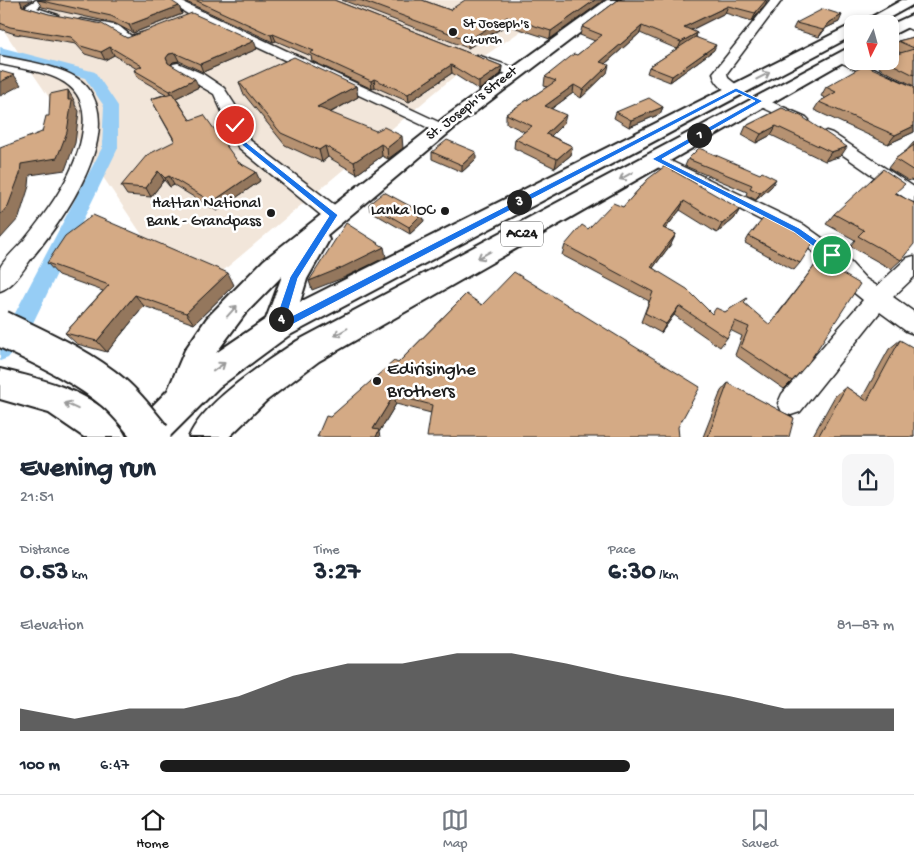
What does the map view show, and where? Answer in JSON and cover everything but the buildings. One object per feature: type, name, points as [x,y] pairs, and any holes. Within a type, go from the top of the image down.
[{"type":"highway","points":[[0,328],[50,352],[100,382],[157,433]]},
{"type":"main road","name":"St. Joseph's Street","points":[[182,397],[196,359],[224,320],[250,291],[334,215],[440,128],[513,72],[616,0]]},
{"type":"main road","points":[[883,15],[912,0]]},
{"type":"main road","points":[[899,27],[912,21]]},
{"type":"main road","name":"AC24","points":[[157,433],[182,397],[215,370],[278,327],[844,34]]},
{"type":"main road","name":"AC24","points":[[206,436],[263,381],[308,351],[844,56]]},
{"type":"main road","points":[[736,90],[760,101]]},
{"type":"main road","name":"St. Joseph's Street","points":[[278,327],[294,277],[334,215]]},
{"type":"main road","points":[[0,339],[87,363],[122,381],[157,433]]},
{"type":"main road","points":[[6,386],[54,399],[82,411],[109,436]]},
{"type":"street","points":[[44,0],[32,6],[32,10],[49,16],[110,27],[129,40],[139,39],[155,32]]},
{"type":"street","points":[[171,0],[195,14],[440,128]]},
{"type":"street","points":[[736,90],[721,80],[720,73],[777,0]]},
{"type":"street","points":[[179,21],[195,14]]},
{"type":"street","points":[[467,55],[513,72]]},
{"type":"street","points":[[0,60],[67,79],[81,88],[91,102],[92,117],[91,135],[83,157],[54,216],[0,282]]},
{"type":"street","points":[[178,67],[219,91],[228,105],[244,144],[334,215]]},
{"type":"street","points":[[874,70],[914,94]]},
{"type":"street","points":[[760,101],[802,120],[914,196]]},
{"type":"street","points":[[656,159],[796,230],[832,255],[859,285],[914,324]]},
{"type":"street","points":[[791,403],[877,299],[914,264]]},
{"type":"shaded area","points":[[4,0],[566,0],[451,79],[187,301],[0,25]]},
{"type":"waterway","points":[[0,51],[90,75],[111,106],[110,148],[20,326],[0,350]]},
{"type":"place","name":"St Joseph's Church","points":[[453,32]]},
{"type":"place","name":"Lanka IOC","points":[[445,211]]},
{"type":"place","name":"Hattan National Bank - Grandpass","points":[[271,213]]},
{"type":"place","name":"Edirisinghe Brothers","points":[[377,381]]},
{"type":"route","points":[[235,125],[244,144],[334,215],[294,277],[278,327],[736,90],[760,101],[656,159],[796,230],[832,255]]}]
